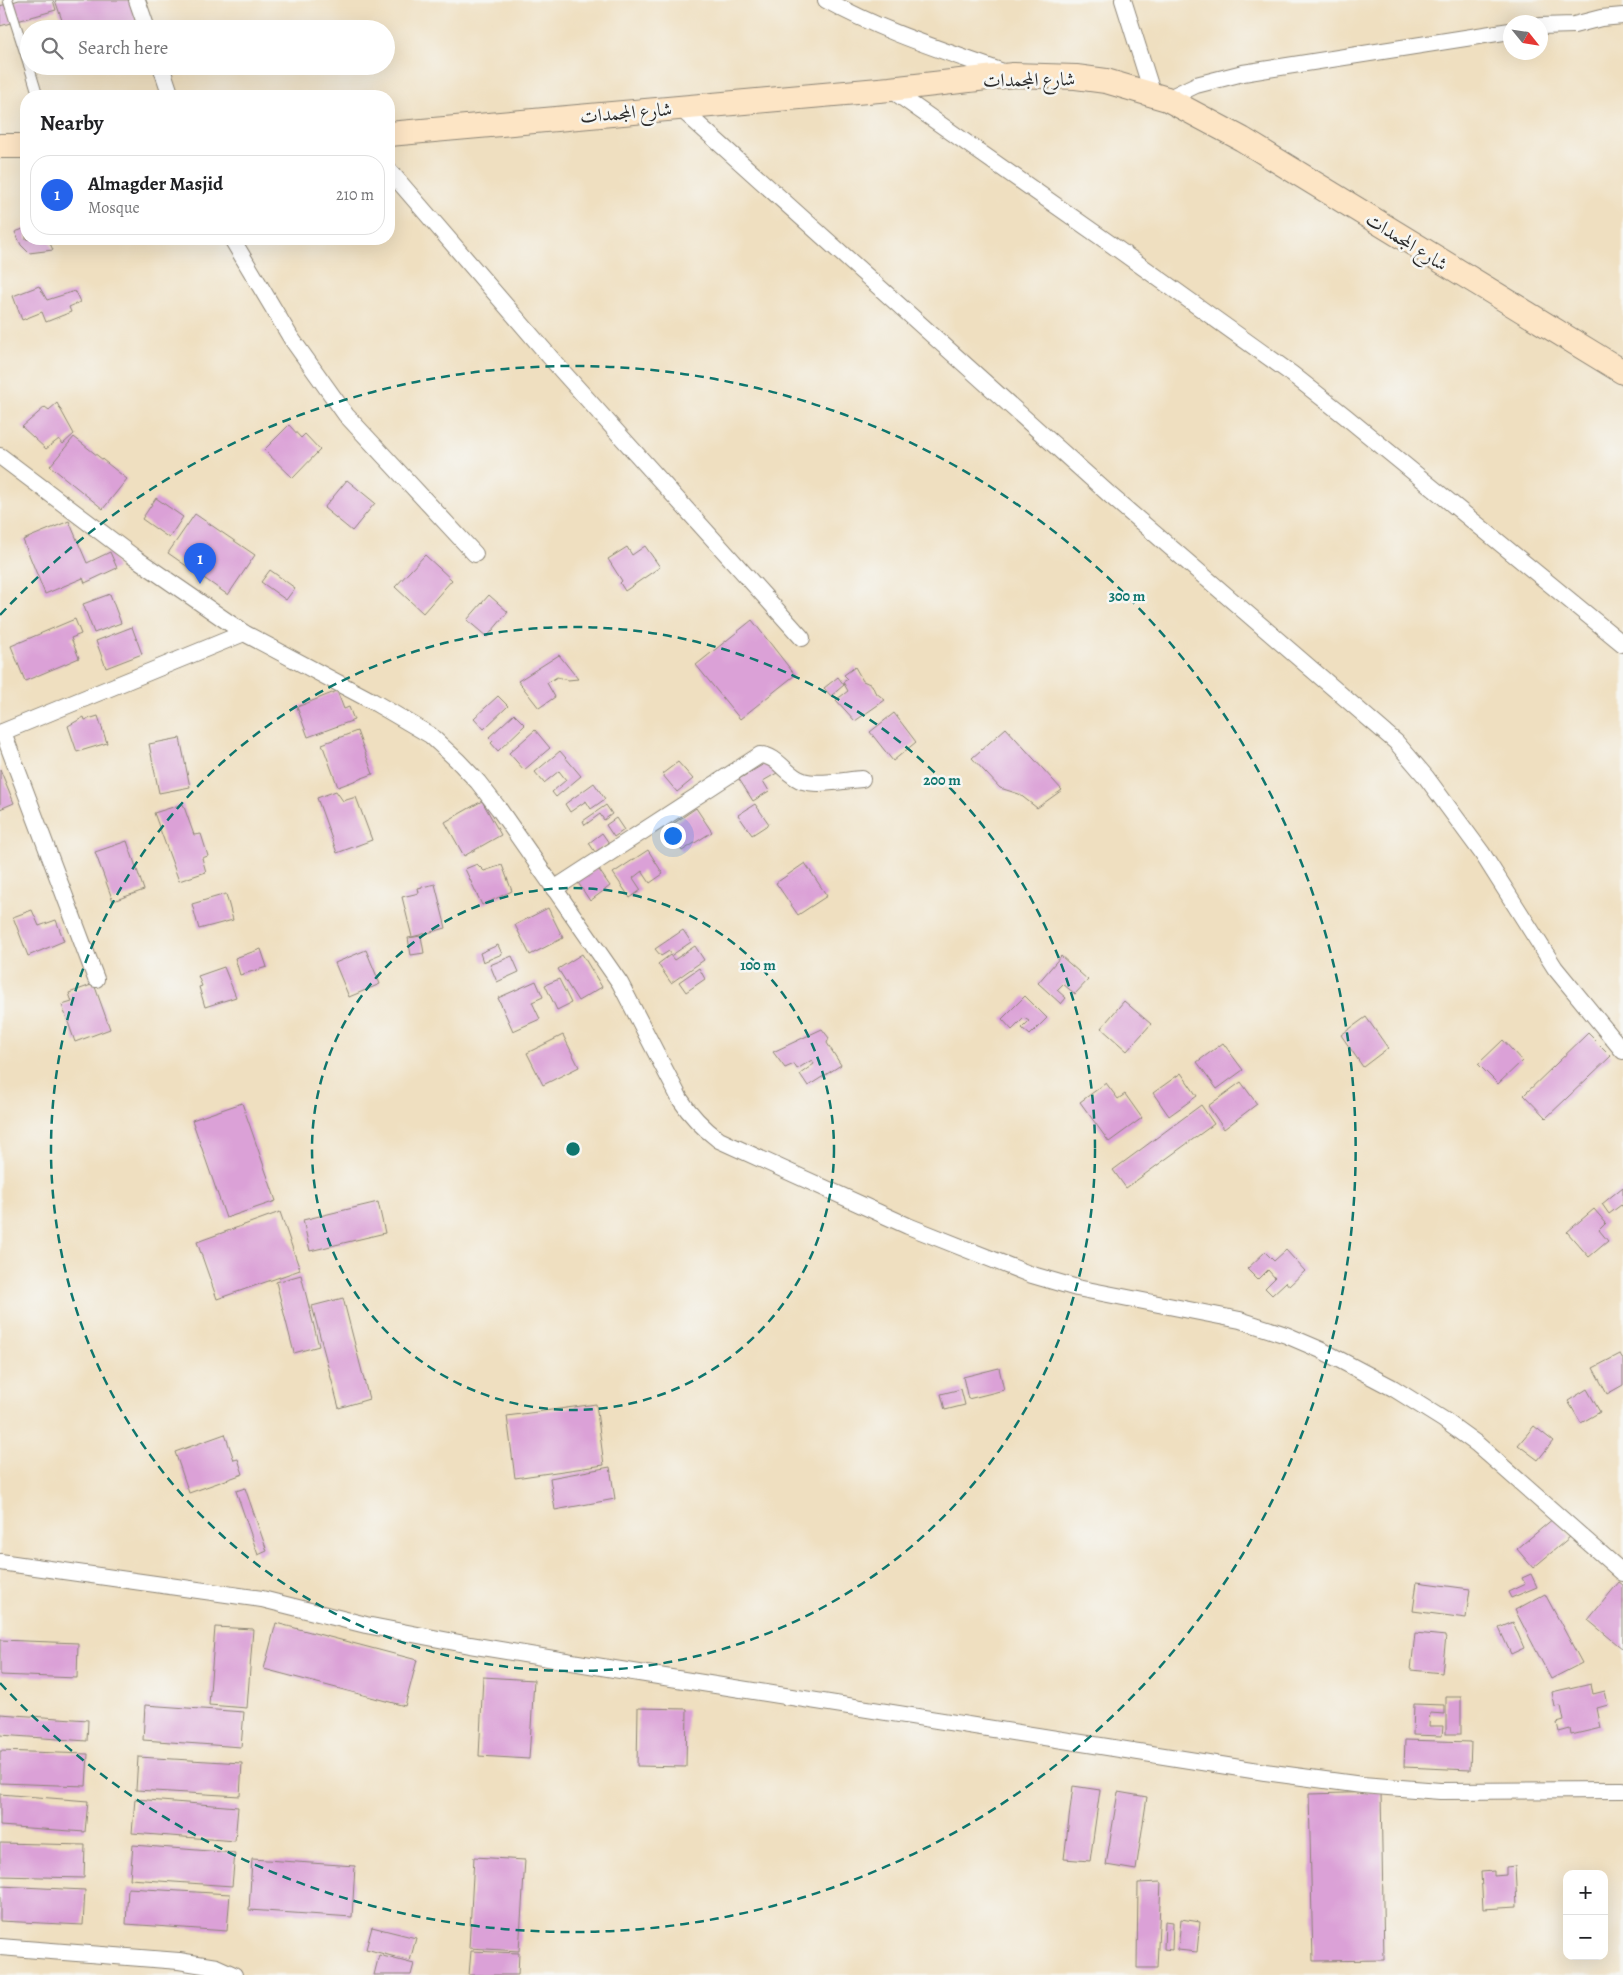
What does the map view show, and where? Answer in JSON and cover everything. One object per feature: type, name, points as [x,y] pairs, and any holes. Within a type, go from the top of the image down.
[{"type":"main road","name":"شارع المجمدات","points":[[395,133],[890,89],[1012,75],[1076,76],[1106,81],[1160,97],[1242,139],[1318,184],[1479,286],[1623,372]]},
{"type":"main road","points":[[0,146],[20,146]]},
{"type":"street","points":[[136,0],[144,20]]},
{"type":"street","points":[[826,0],[873,24],[912,40],[1012,75]]},
{"type":"street","points":[[1123,0],[1160,97],[1196,85],[1243,73],[1503,32]]},
{"type":"street","points":[[1548,26],[1574,25],[1601,18],[1623,16]]},
{"type":"street","points":[[163,75],[169,90]]},
{"type":"street","points":[[890,89],[1292,374],[1623,644]]},
{"type":"street","points":[[680,107],[1104,490],[1396,742],[1426,777],[1482,853],[1555,968],[1623,1051]]},
{"type":"street","points":[[395,177],[568,378],[802,638]]},
{"type":"street","points":[[236,245],[291,338],[346,415],[475,554]]},
{"type":"street","points":[[0,456],[134,557],[244,633],[372,701],[430,736],[458,760],[478,782],[620,984],[680,1099],[703,1128],[720,1140],[908,1226],[1029,1274],[1077,1288],[1240,1320],[1286,1335],[1321,1350],[1393,1388],[1478,1444],[1623,1573]]},
{"type":"street","points":[[96,979],[1,732],[244,633]]},
{"type":"street","points":[[554,889],[760,755],[771,757],[802,781],[811,783],[862,779]]},
{"type":"street","points":[[0,1562],[262,1599],[366,1625],[499,1650],[1274,1773],[1362,1785],[1440,1791],[1623,1790]]},
{"type":"street","points":[[0,1947],[178,1961],[216,1967],[234,1975]]},
{"type":"lane","points":[[8,0],[20,38]]},
{"type":"lane","points":[[32,75],[36,90]]},
{"type":"building","points":[[19,0],[53,0],[56,10],[0,26],[0,6]]},
{"type":"building","points":[[55,0],[130,0],[137,20],[62,20]]},
{"type":"building","points":[[20,230],[20,243],[15,232]]},
{"type":"building","points":[[21,245],[51,245],[53,250],[29,253]]},
{"type":"building","points":[[39,286],[47,300],[75,291],[80,302],[69,307],[71,312],[46,322],[42,312],[22,320],[13,296]]},
{"type":"building","points":[[57,403],[74,434],[63,444],[59,439],[46,449],[22,427],[45,407],[49,410]]},
{"type":"building","points":[[289,425],[301,438],[305,434],[320,450],[293,478],[264,450]]},
{"type":"building","points":[[74,437],[127,479],[103,509],[50,466]]},
{"type":"building","points":[[347,480],[375,503],[352,531],[324,508]]},
{"type":"building","points":[[156,498],[183,517],[169,538],[142,519]]},
{"type":"building","points":[[195,514],[255,555],[228,595],[168,553]]},
{"type":"building","points":[[69,521],[87,563],[110,552],[117,568],[85,583],[83,578],[45,594],[23,540]]},
{"type":"building","points":[[645,546],[660,567],[625,591],[620,583],[622,581],[608,559],[627,547],[632,555]]},
{"type":"building","points":[[425,555],[452,580],[423,613],[395,587]]},
{"type":"building","points":[[270,570],[295,588],[286,600],[261,582]]},
{"type":"building","points":[[110,594],[121,623],[94,633],[83,604]]},
{"type":"building","points":[[489,595],[508,612],[487,637],[467,620]]},
{"type":"building","points":[[75,619],[81,634],[71,638],[79,658],[25,681],[11,646]]},
{"type":"building","points":[[752,620],[795,675],[740,719],[696,665]]},
{"type":"building","points":[[132,627],[142,654],[106,668],[96,641]]},
{"type":"building","points":[[559,655],[578,679],[568,680],[557,677],[547,683],[555,697],[539,708],[518,681]]},
{"type":"building","points":[[855,667],[863,681],[872,685],[875,692],[885,700],[855,721],[836,700],[848,691],[843,682],[848,679],[844,675]]},
{"type":"building","points":[[838,677],[844,685],[831,696],[824,688]]},
{"type":"building","points":[[337,691],[344,709],[349,707],[354,720],[308,737],[297,707]]},
{"type":"building","points":[[498,696],[508,706],[484,729],[474,718]]},
{"type":"building","points":[[894,713],[916,742],[893,761],[870,732]]},
{"type":"building","points":[[514,714],[525,725],[498,751],[491,743],[493,741],[489,737]]},
{"type":"building","points":[[98,716],[107,743],[77,752],[68,726],[84,717],[85,720]]},
{"type":"building","points":[[1006,728],[1062,790],[1037,808],[1019,794],[1000,788],[972,758]]},
{"type":"building","points":[[535,730],[550,748],[524,770],[509,753]]},
{"type":"building","points":[[357,731],[373,774],[338,787],[322,744]]},
{"type":"building","points":[[180,738],[190,787],[159,793],[149,744]]},
{"type":"building","points":[[560,751],[581,776],[556,797],[552,792],[566,780],[559,771],[544,783],[535,772]]},
{"type":"building","points":[[769,761],[777,773],[763,781],[769,791],[753,801],[739,779]]},
{"type":"building","points":[[678,762],[693,779],[677,792],[662,774]]},
{"type":"building","points":[[0,769],[14,803],[0,809]]},
{"type":"building","points":[[594,783],[605,799],[591,809],[586,801],[570,812],[565,804]]},
{"type":"building","points":[[336,791],[343,801],[356,797],[372,840],[337,853],[317,798]]},
{"type":"building","points":[[482,801],[501,835],[464,856],[445,822]]},
{"type":"building","points":[[183,804],[194,835],[201,834],[208,856],[202,858],[206,872],[179,881],[154,813]]},
{"type":"building","points":[[755,804],[769,824],[752,835],[738,815]]},
{"type":"building","points":[[606,805],[612,814],[604,820],[600,814],[585,825],[583,821]]},
{"type":"building","points":[[696,808],[712,832],[682,851],[667,828]]},
{"type":"building","points":[[616,818],[624,830],[614,837],[606,825]]},
{"type":"building","points":[[602,833],[609,843],[595,852],[589,843]]},
{"type":"building","points":[[127,841],[144,890],[113,901],[95,852]]},
{"type":"building","points":[[648,850],[663,874],[650,883],[642,871],[633,878],[641,890],[630,898],[613,873]]},
{"type":"building","points":[[805,863],[827,896],[798,915],[776,883]]},
{"type":"building","points":[[477,864],[484,871],[502,865],[512,891],[482,905],[465,869]]},
{"type":"building","points":[[597,867],[610,886],[590,901],[577,881]]},
{"type":"building","points":[[435,884],[446,928],[412,937],[402,897],[419,893],[418,888]]},
{"type":"building","points":[[226,894],[233,920],[199,929],[192,904]]},
{"type":"building","points":[[548,908],[563,938],[530,955],[515,925]]},
{"type":"building","points":[[32,910],[39,926],[56,920],[64,941],[28,956],[13,917]]},
{"type":"building","points":[[683,930],[691,942],[672,955],[669,951],[661,956],[655,949]]},
{"type":"building","points":[[421,936],[424,953],[411,955],[408,938]]},
{"type":"building","points":[[498,945],[502,954],[483,962],[480,953]]},
{"type":"building","points":[[695,946],[704,960],[671,983],[658,964],[670,955],[674,960]]},
{"type":"building","points":[[261,949],[267,967],[240,975],[235,958]]},
{"type":"building","points":[[366,950],[380,984],[349,997],[335,963]]},
{"type":"building","points":[[582,954],[602,987],[578,1001],[558,969]]},
{"type":"building","points":[[512,956],[519,972],[497,982],[490,965]]},
{"type":"building","points":[[1061,956],[1088,980],[1075,994],[1063,984],[1057,990],[1066,998],[1061,1004],[1038,983]]},
{"type":"building","points":[[224,967],[236,997],[205,1007],[199,987],[202,986],[198,976]]},
{"type":"building","points":[[699,968],[705,979],[686,992],[679,982]]},
{"type":"building","points":[[559,979],[571,1003],[557,1010],[545,985]]},
{"type":"building","points":[[536,981],[543,997],[532,1002],[540,1019],[513,1031],[498,998]]},
{"type":"building","points":[[94,984],[110,1029],[75,1042],[62,1005],[72,1002],[69,993]]},
{"type":"building","points":[[1025,996],[1047,1018],[1030,1035],[1022,1028],[1029,1021],[1024,1018],[1012,1030],[1002,1019]]},
{"type":"building","points":[[1124,1001],[1151,1024],[1127,1051],[1101,1028]]},
{"type":"building","points":[[1366,1017],[1388,1048],[1363,1067],[1341,1035]]},
{"type":"building","points":[[822,1029],[829,1038],[827,1043],[841,1065],[808,1086],[800,1074],[814,1064],[812,1060],[797,1069],[794,1064],[785,1068],[773,1052]]},
{"type":"building","points":[[1588,1033],[1611,1056],[1546,1118],[1524,1095]]},
{"type":"building","points":[[563,1035],[579,1067],[543,1085],[527,1053]]},
{"type":"building","points":[[1503,1040],[1522,1061],[1498,1084],[1478,1064]]},
{"type":"building","points":[[1223,1043],[1243,1070],[1217,1089],[1197,1062]]},
{"type":"building","points":[[1181,1073],[1197,1096],[1169,1116],[1153,1093]]},
{"type":"building","points":[[1241,1082],[1257,1104],[1224,1129],[1208,1106]]},
{"type":"building","points":[[1106,1083],[1118,1099],[1125,1094],[1142,1118],[1109,1142],[1080,1102]]},
{"type":"building","points":[[242,1103],[276,1201],[226,1218],[192,1120]]},
{"type":"building","points":[[1201,1105],[1214,1124],[1126,1188],[1113,1170]]},
{"type":"building","points":[[1623,1187],[1623,1207],[1621,1205],[1609,1214],[1602,1204]]},
{"type":"building","points":[[378,1202],[385,1233],[310,1251],[303,1220]]},
{"type":"building","points":[[1594,1209],[1606,1223],[1599,1230],[1608,1241],[1589,1257],[1567,1232]]},
{"type":"building","points":[[280,1212],[300,1270],[217,1299],[197,1242]]},
{"type":"building","points":[[1286,1250],[1305,1271],[1289,1286],[1286,1282],[1272,1295],[1265,1288],[1275,1278],[1268,1270],[1258,1280],[1247,1269],[1265,1252],[1274,1261]]},
{"type":"building","points":[[301,1275],[319,1346],[294,1353],[276,1282]]},
{"type":"building","points":[[343,1298],[369,1399],[339,1408],[312,1306]]},
{"type":"building","points":[[1620,1354],[1623,1359],[1623,1385],[1607,1394],[1593,1368]]},
{"type":"building","points":[[999,1368],[1004,1390],[968,1399],[963,1377]]},
{"type":"building","points":[[961,1389],[965,1405],[945,1410],[941,1394]]},
{"type":"building","points":[[1587,1389],[1600,1412],[1581,1423],[1568,1401]]},
{"type":"building","points":[[596,1404],[604,1465],[515,1478],[507,1416]]},
{"type":"building","points":[[1534,1426],[1553,1441],[1538,1460],[1518,1445]]},
{"type":"building","points":[[225,1434],[234,1460],[238,1459],[243,1474],[189,1493],[175,1452]]},
{"type":"building","points":[[610,1467],[615,1499],[555,1510],[550,1478]]},
{"type":"building","points":[[245,1488],[267,1551],[258,1555],[236,1491]]},
{"type":"building","points":[[1554,1518],[1570,1537],[1533,1568],[1517,1549]]},
{"type":"building","points":[[1531,1574],[1537,1587],[1511,1598],[1508,1592],[1525,1584],[1522,1578]]},
{"type":"building","points":[[1417,1582],[1470,1589],[1466,1618],[1413,1611]]},
{"type":"building","points":[[1619,1582],[1623,1585],[1623,1649],[1588,1620]]},
{"type":"building","points":[[1545,1594],[1582,1663],[1551,1679],[1515,1610]]},
{"type":"building","points":[[1513,1622],[1524,1648],[1511,1654],[1499,1628]]},
{"type":"building","points":[[276,1623],[417,1660],[405,1706],[264,1669]]},
{"type":"building","points":[[215,1627],[253,1629],[247,1708],[209,1705]]},
{"type":"building","points":[[1415,1633],[1446,1636],[1442,1673],[1411,1670]]},
{"type":"building","points":[[0,1640],[78,1643],[77,1678],[0,1675]]},
{"type":"building","points":[[483,1677],[534,1680],[529,1759],[479,1756]]},
{"type":"building","points":[[1591,1683],[1593,1694],[1605,1691],[1608,1705],[1597,1708],[1601,1728],[1571,1735],[1570,1729],[1559,1732],[1557,1723],[1564,1721],[1561,1706],[1555,1707],[1552,1692]]},
{"type":"building","points":[[1446,1697],[1461,1697],[1461,1734],[1446,1734]]},
{"type":"building","points":[[1414,1704],[1444,1705],[1444,1714],[1430,1713],[1429,1726],[1443,1726],[1442,1736],[1413,1735]]},
{"type":"building","points":[[145,1705],[244,1712],[241,1747],[143,1740]]},
{"type":"building","points":[[638,1708],[687,1709],[686,1767],[637,1766]]},
{"type":"building","points":[[0,1714],[88,1720],[87,1741],[0,1735]]},
{"type":"building","points":[[1405,1740],[1471,1742],[1470,1770],[1404,1767]]},
{"type":"building","points":[[0,1751],[88,1754],[86,1786],[0,1783]]},
{"type":"building","points":[[138,1757],[242,1763],[240,1796],[136,1790]]},
{"type":"building","points":[[1073,1786],[1100,1790],[1090,1861],[1064,1859]]},
{"type":"building","points":[[1118,1792],[1147,1797],[1136,1870],[1106,1865]]},
{"type":"building","points":[[1381,1792],[1384,1960],[1313,1961],[1309,1794]]},
{"type":"building","points":[[0,1794],[88,1801],[85,1832],[0,1826]]},
{"type":"building","points":[[135,1799],[238,1807],[235,1841],[132,1833]]},
{"type":"building","points":[[0,1843],[85,1845],[84,1878],[0,1876]]},
{"type":"building","points":[[133,1845],[235,1853],[232,1886],[130,1879]]},
{"type":"building","points":[[474,1857],[525,1860],[519,1951],[469,1948]]},
{"type":"building","points":[[252,1859],[355,1866],[352,1917],[249,1910]]},
{"type":"building","points":[[1515,1866],[1517,1907],[1483,1909],[1481,1872],[1494,1871],[1494,1876],[1506,1875],[1506,1867]]},
{"type":"building","points":[[1161,1882],[1157,1968],[1137,1968],[1138,1883]]},
{"type":"building","points":[[0,1886],[85,1890],[83,1925],[0,1921]]},
{"type":"building","points":[[128,1888],[230,1894],[227,1931],[126,1924]]},
{"type":"building","points":[[1181,1919],[1200,1922],[1197,1952],[1178,1950]]},
{"type":"building","points":[[1165,1921],[1173,1922],[1172,1950],[1164,1949]]},
{"type":"building","points":[[372,1927],[416,1938],[410,1961],[366,1949]]},
{"type":"building","points":[[471,1951],[519,1953],[518,1975],[469,1975]]},
{"type":"building","points":[[379,1955],[414,1964],[411,1975],[374,1975]]},
{"type":"place","name":"Almagder Masjid","points":[[200,584]]}]
